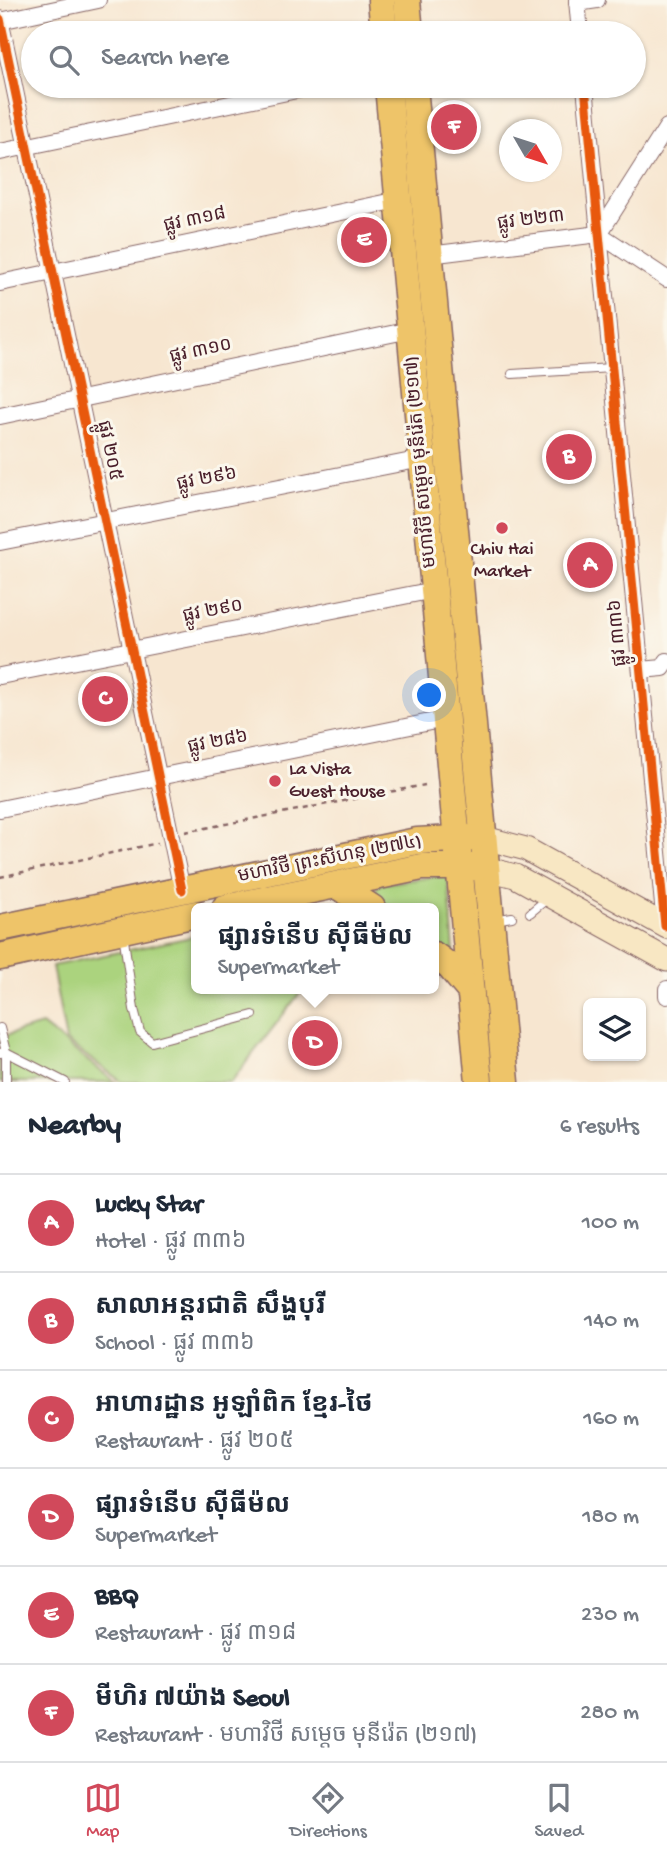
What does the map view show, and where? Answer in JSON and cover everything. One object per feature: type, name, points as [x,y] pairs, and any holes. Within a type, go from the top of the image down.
[{"type":"main road","points":[[381,0],[383,21]]},
{"type":"main road","points":[[407,0],[409,21]]},
{"type":"main road","name":"មហាវិថី សម្តេច មុនីរ៉េត (២១៧)","points":[[389,98],[445,719],[469,838]]},
{"type":"main road","name":"មហាវិថី សម្តេច មុនីរ៉េត (២១៧)","points":[[415,98],[429,255],[469,838]]},
{"type":"main road","points":[[479,1082],[470,991],[469,838],[526,849],[666,925]]},
{"type":"main road","name":"មហាវិថី ព្រះសីហនុ (២៧៤)","points":[[0,928],[417,841],[469,838]]},
{"type":"main road","name":"មហាវិថី ព្រះសីហនុ (២៧៤)","points":[[272,903],[354,894],[422,867],[471,867]]},
{"type":"main road","points":[[471,867],[515,876],[667,960]]},
{"type":"main road","points":[[471,867],[501,919],[506,1082]]},
{"type":"main road","points":[[0,957],[191,915]]},
{"type":"main road","points":[[439,959],[449,966],[470,991]]},
{"type":"street","points":[[0,20],[98,0]]},
{"type":"street","points":[[579,21],[577,1],[597,0]]},
{"type":"street","name":"ផ្លូវ ២០៥","points":[[0,20],[182,890]]},
{"type":"street","points":[[0,152],[258,98]]},
{"type":"street","name":"ផ្លូវ ៣៣៦","points":[[586,98],[640,670],[662,838],[666,925]]},
{"type":"street","points":[[667,127],[599,234],[667,279]]},
{"type":"street","name":"ផ្លូវ ៣១៨","points":[[0,284],[399,200]]},
{"type":"street","name":"ផ្លូវ ២២៣","points":[[429,255],[599,234]]},
{"type":"street","name":"ផ្លូវ ៣១០","points":[[0,416],[410,330]]},
{"type":"street","name":"ផ្លូវ ២៩៦","points":[[0,542],[422,458]]},
{"type":"street","name":"ផ្លូវ ២៩០","points":[[0,676],[433,590]]},
{"type":"street","points":[[640,670],[663,668],[667,661]]},
{"type":"street","name":"ផ្លូវ ២៨៦","points":[[0,809],[445,719]]},
{"type":"street","points":[[667,989],[667,996]]},
{"type":"lane","points":[[512,374],[612,368]]},
{"type":"lane","points":[[530,913],[550,895]]},
{"type":"lane","points":[[118,904],[134,1009],[140,1032],[152,1042],[253,1015]]},
{"type":"lane","points":[[0,1028],[6,1082]]},
{"type":"lane","points":[[3,1053],[65,1082]]},
{"type":"path","points":[[0,877],[171,837],[425,785]]},
{"type":"green space","points":[[448,875],[454,952],[446,952],[439,947],[439,903],[383,903],[374,891],[380,884]]},
{"type":"green space","points":[[191,937],[191,994],[299,994],[231,1082],[122,1082],[66,1041],[52,966]]},
{"type":"green space","points":[[42,1025],[115,1082],[0,1082],[0,1037]]},
{"type":"cycle path","points":[[0,19],[182,890]]},
{"type":"cycle path","points":[[586,98],[665,926]]},
{"type":"place","name":"មីហិរ ៧យ៉ាង Seoul","points":[[454,127]]},
{"type":"place","name":"BBQ","points":[[364,240]]},
{"type":"place","name":"សាលាអន្តរជាតិ សឹង្ហបុរី","points":[[569,457]]},
{"type":"place","name":"Chiv Hai Market","points":[[502,528]]},
{"type":"place","name":"Lucky Star","points":[[590,565]]},
{"type":"place","name":"អាហារដ្ឋាន អូឡាំពិក ខ្មែរ-ថៃ","points":[[105,699]]},
{"type":"place","name":"La Vista Guest House","points":[[275,781]]},
{"type":"place","name":"ផ្សារទំនើប ស៊ីធីម៉ល","points":[[315,1043]]}]
